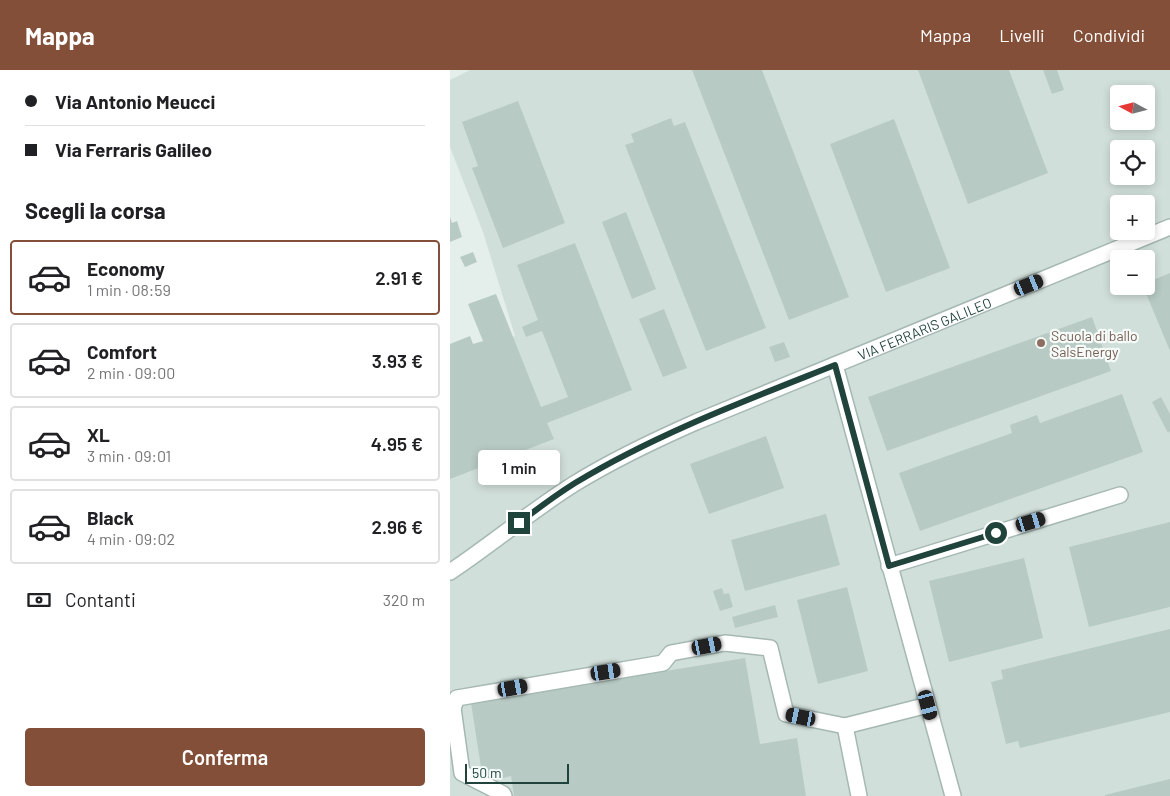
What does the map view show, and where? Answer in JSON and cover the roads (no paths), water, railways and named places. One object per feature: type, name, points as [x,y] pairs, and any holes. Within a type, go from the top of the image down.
[{"type":"street","name":"VIA FERRARIS GALILEO","points":[[450,572],[574,484],[650,443],[696,422],[1170,227]]},
{"type":"street","points":[[835,365],[953,796]]},
{"type":"street","points":[[889,566],[1120,495]]},
{"type":"street","points":[[504,796],[462,773],[452,708],[457,698],[662,663],[671,654],[725,643],[770,648],[786,714],[845,726],[928,705]]},
{"type":"street","points":[[845,726],[860,796]]},
{"type":"place","name":"Scuola di ballo SalsEnergy","points":[[1041,343]]}]
